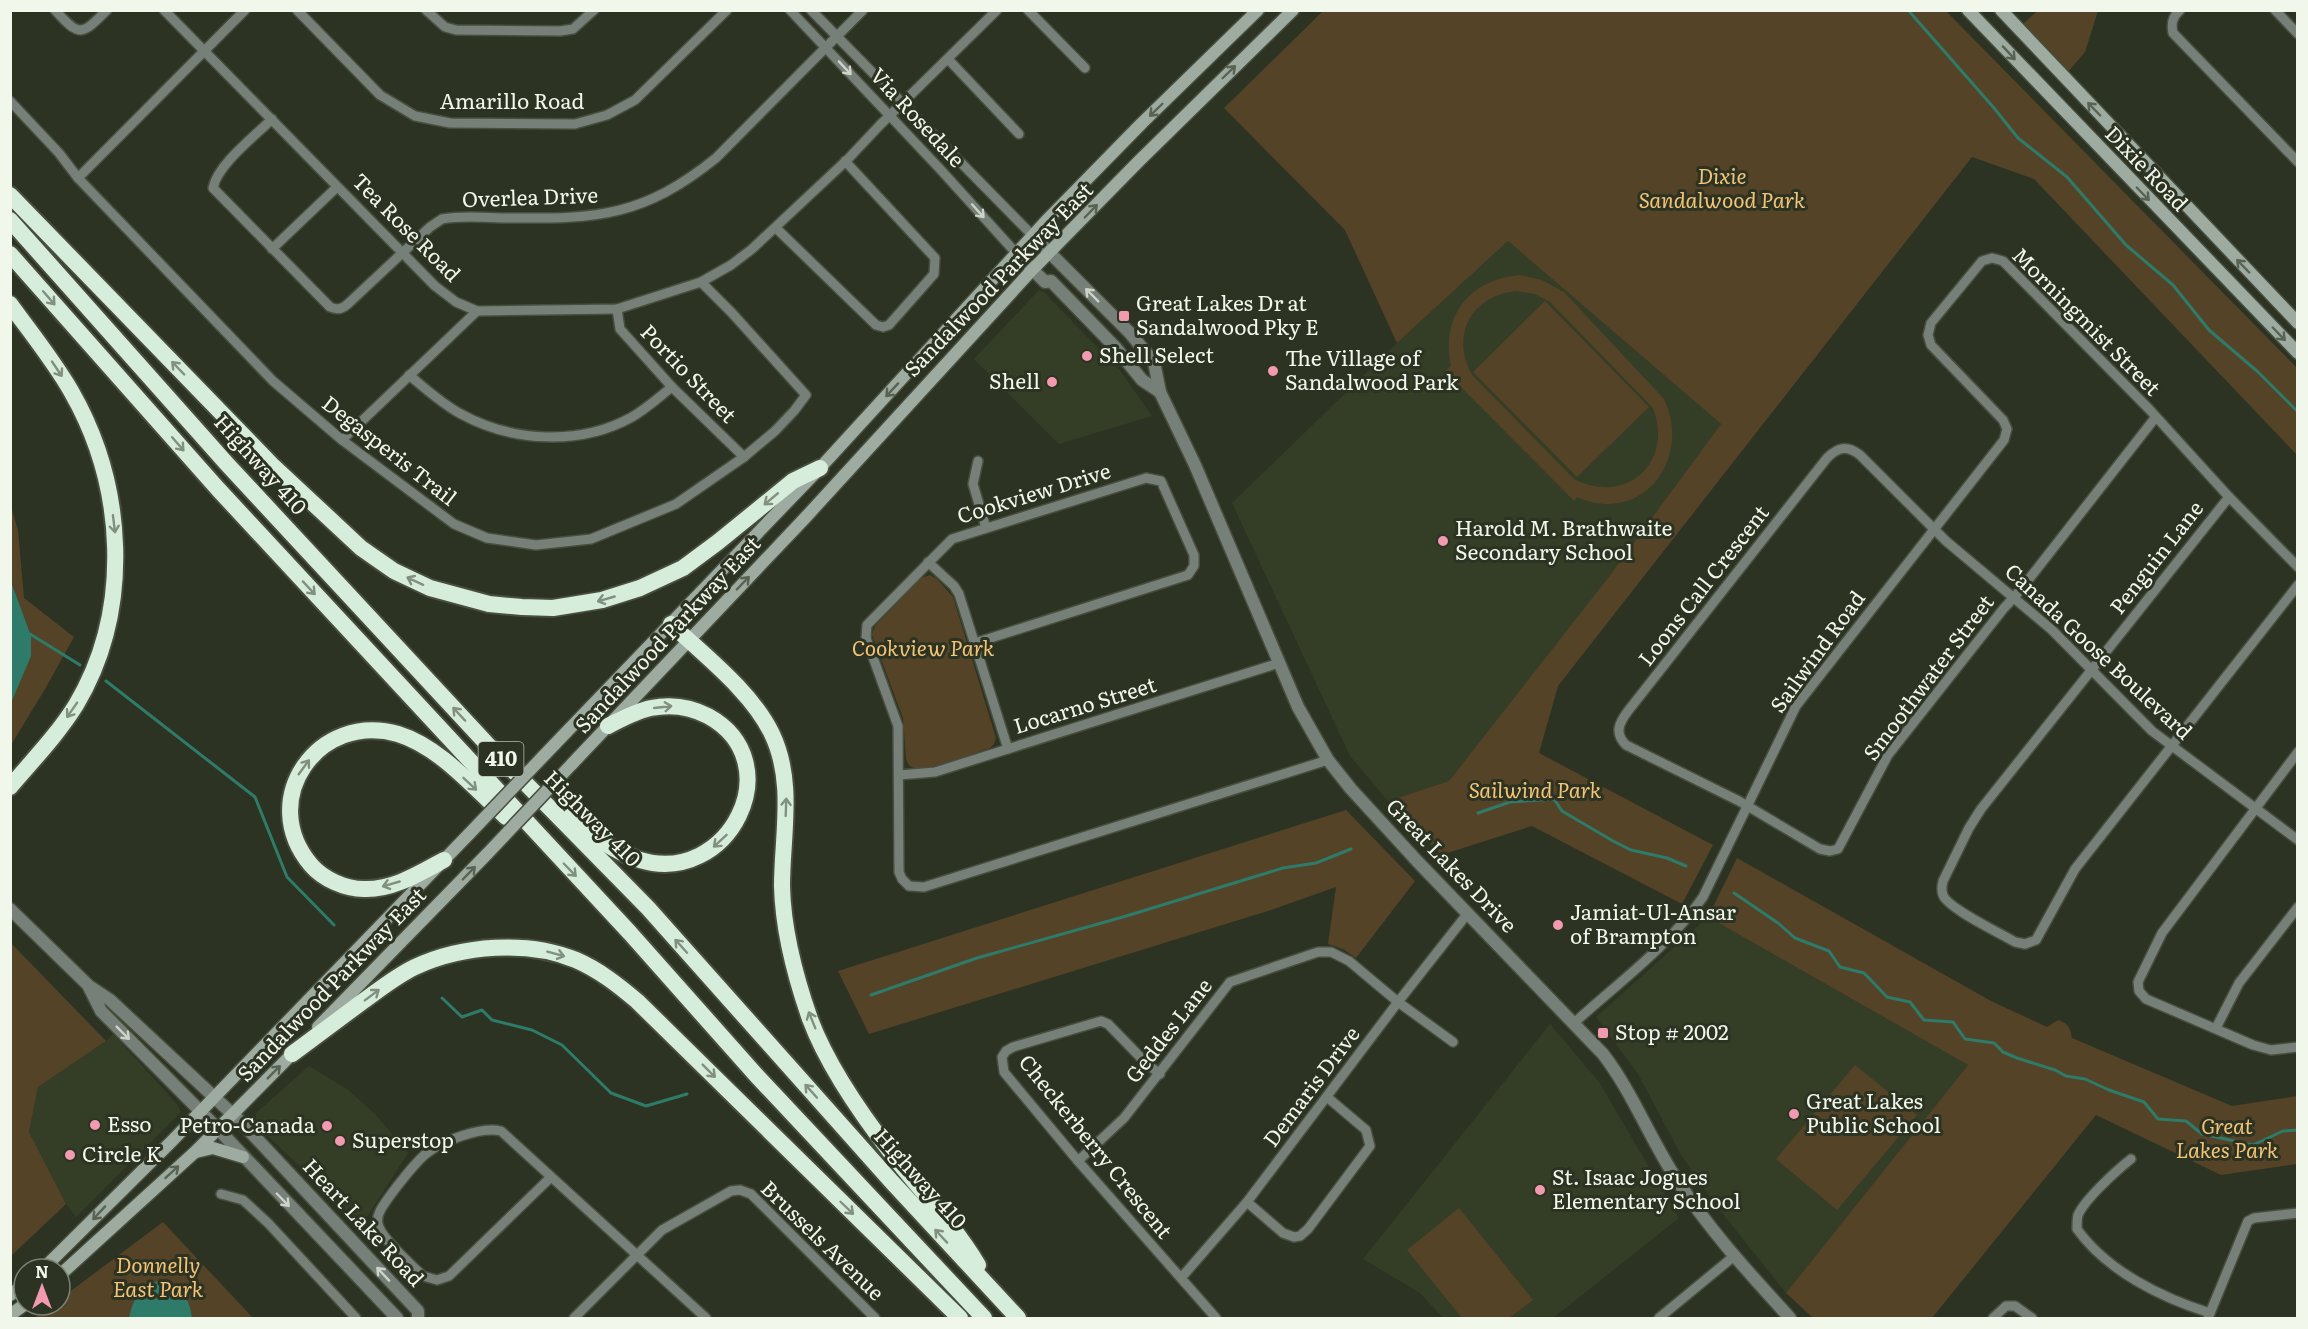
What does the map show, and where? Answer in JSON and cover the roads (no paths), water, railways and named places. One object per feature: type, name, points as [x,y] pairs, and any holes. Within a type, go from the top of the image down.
[{"type":"highway","points":[[10,195],[272,465],[361,548],[394,571],[439,591],[489,604],[554,608],[602,600],[640,588],[683,568],[793,480],[820,468]]},
{"type":"highway","name":"Highway 410","points":[[10,220],[227,464],[486,743],[648,908],[891,1181],[1018,1318]]},
{"type":"highway","name":"410","points":[[10,254],[218,489],[542,841],[630,933],[756,1075],[984,1318]]},
{"type":"highway","points":[[10,304],[70,390],[84,416],[103,467],[115,534],[115,576],[111,618],[98,659],[76,705],[10,787]]},
{"type":"highway","points":[[671,624],[727,676],[758,711],[772,734],[779,755],[786,795],[782,886],[786,931],[796,975],[811,1021],[851,1095],[892,1154],[961,1237],[995,1294]]},
{"type":"highway","points":[[486,743],[508,754],[594,836],[632,858],[660,864],[687,860],[710,850],[730,832],[743,809],[747,782],[743,759],[737,744],[722,725],[693,709],[670,705],[642,710],[608,726]]},
{"type":"highway","points":[[444,860],[407,880],[374,888],[351,887],[323,875],[304,856],[291,827],[290,797],[301,768],[322,747],[334,739],[368,730],[399,734],[420,744],[444,760],[522,832],[542,841]]},
{"type":"highway","points":[[292,1054],[390,982],[435,959],[481,950],[525,948],[546,951],[576,960],[612,981],[638,1001],[960,1318]]},
{"type":"main road","name":"Sandalwood Parkway East","points":[[55,1257],[148,1165],[671,624],[820,468],[1016,253],[1142,123],[1258,10]]},
{"type":"main road","name":"Sandalwood Parkway East","points":[[72,1264],[195,1152],[488,853],[805,518],[1032,270],[1293,10]]},
{"type":"main road","name":"Dixie Road","points":[[1968,10],[2298,353]]},
{"type":"main road","name":"Dixie Road","points":[[2001,10],[2298,323]]},
{"type":"main road","points":[[195,1152],[213,1148],[243,1157]]},
{"type":"main road","points":[[118,1193],[120,1221]]},
{"type":"street","points":[[55,10],[70,27],[80,30],[90,28],[107,10]]},
{"type":"street","name":"Tea Rose Road","points":[[164,10],[435,286],[456,302],[477,311],[617,309],[701,282],[731,265],[776,228],[845,162],[997,10]]},
{"type":"street","points":[[78,178],[244,10]]},
{"type":"street","name":"Amarillo Road","points":[[297,10],[380,95],[415,116],[450,123],[574,124],[607,115],[635,100],[727,10]]},
{"type":"street","points":[[426,10],[445,27],[456,30],[560,31],[573,29],[594,10]]},
{"type":"street","name":"Via Rosedale","points":[[790,10],[1016,253]]},
{"type":"street","name":"Via Rosedale","points":[[811,10],[1033,236]]},
{"type":"street","name":"Overlea Drive","points":[[272,249],[330,307],[336,310],[343,308],[441,219],[594,216],[646,203],[691,178],[716,158],[863,10]]},
{"type":"street","points":[[1028,10],[1085,68]]},
{"type":"street","points":[[2180,10],[2171,25],[2173,33],[2298,162]]},
{"type":"street","points":[[2275,10],[2298,34]]},
{"type":"street","points":[[948,59],[1020,134]]},
{"type":"street","name":"Degasperis Trail","points":[[10,101],[59,153],[78,178],[273,381],[342,440],[454,524],[487,538],[536,545],[591,539],[676,504],[744,457],[794,411],[806,395],[701,282]]},
{"type":"street","points":[[272,119],[221,170],[214,181],[213,188],[272,249],[338,187]]},
{"type":"street","points":[[776,228],[876,325],[883,327],[889,325],[934,274],[935,258],[845,162]]},
{"type":"street","name":"Great Lakes Drive","points":[[1033,236],[1129,332],[1154,362],[1160,392],[1195,465],[1302,717],[1328,760],[1395,837],[1574,1023],[1616,1071],[1675,1178],[1733,1257],[1790,1318]]},
{"type":"street","name":"Great Lakes Drive","points":[[1016,253],[1045,282],[1051,281],[1116,348],[1142,380],[1160,392]]},
{"type":"street","name":"Morningmist Street","points":[[1934,530],[2007,434],[2003,420],[1931,345],[1929,340],[1931,323],[1982,261],[1992,258],[2003,261],[2298,567]]},
{"type":"street","name":"Portio Street","points":[[617,309],[620,329],[672,387],[744,457]]},
{"type":"street","points":[[342,440],[477,311]]},
{"type":"street","points":[[409,375],[459,413],[488,427],[523,436],[564,436],[600,430],[632,416],[672,387]]},
{"type":"street","points":[[2014,597],[2156,418]]},
{"type":"street","name":"Loons Call Crescent","points":[[1747,805],[1626,745],[1618,734],[1621,720],[1834,451],[1846,448],[1860,455],[1934,530]]},
{"type":"street","points":[[978,461],[973,484],[986,528]]},
{"type":"street","name":"Cookview Drive","points":[[975,643],[1183,578],[1192,571],[1195,560],[1161,481],[1152,478],[952,539],[867,625],[865,631],[898,726],[899,872],[909,886],[920,888],[1328,760]]},
{"type":"street","name":"Penguin Lane","points":[[2172,747],[2075,869],[2036,940],[2025,944],[2015,942],[1946,900],[1942,888],[1943,881],[1974,819],[2229,497]]},
{"type":"street","name":"Canada Goose Boulevard","points":[[1934,530],[2052,630],[2152,731],[2298,840]]},
{"type":"street","name":"Sailwind Road","points":[[1574,1023],[1676,931],[1692,913],[1703,897],[1796,706],[1934,530]]},
{"type":"street","points":[[928,562],[954,586],[959,594],[1008,750]]},
{"type":"street","points":[[2172,747],[2298,585]]},
{"type":"street","name":"Smoothwater Street","points":[[1747,805],[1820,849],[1830,851],[1838,849],[1888,755],[2014,597]]},
{"type":"street","name":"Locarno Street","points":[[899,775],[935,772],[1279,663]]},
{"type":"street","points":[[2298,752],[2166,928],[2138,982],[2139,991],[2146,999],[2253,1045],[2271,1050],[2298,1047]]},
{"type":"street","points":[[2216,1028],[2239,983],[2298,907]]},
{"type":"street","name":"Heart Lake Road","points":[[10,909],[89,986],[110,1000],[233,1114],[418,1311],[418,1318]]},
{"type":"street","name":"Demaris Drive","points":[[1181,1278],[1247,1202],[1468,913]]},
{"type":"street","name":"Geddes Lane","points":[[1078,1161],[1124,1118],[1230,982],[1318,952],[1331,952],[1341,956],[1453,1042]]},
{"type":"street","name":"Heart Lake Road","points":[[89,986],[101,1011],[218,1129],[397,1318]]},
{"type":"street","name":"Checkerberry Crescent","points":[[1160,1074],[1147,1064],[1108,1024],[1101,1021],[1013,1047],[1002,1057],[1004,1072],[1078,1161],[1216,1318]]},
{"type":"street","points":[[1247,1202],[1283,1233],[1294,1237],[1304,1234],[1370,1146],[1366,1130],[1327,1097]]},
{"type":"street","points":[[550,1177],[461,1265],[442,1280],[430,1280],[423,1276],[387,1238],[378,1224],[377,1218],[383,1205],[426,1153],[479,1130],[501,1131],[706,1318]]},
{"type":"street","points":[[2131,1159],[2086,1202],[2077,1217],[2077,1229],[2095,1248],[2151,1291],[2209,1316],[2248,1221],[2254,1218],[2298,1213]]},
{"type":"street","name":"Brussels Avenue","points":[[574,1318],[672,1222],[731,1191],[746,1191],[875,1318]]},
{"type":"street","points":[[221,1194],[243,1200],[268,1223],[356,1318]]},
{"type":"street","points":[[1665,1317],[1733,1257]]},
{"type":"street","points":[[1993,1318],[2006,1306],[2015,1306],[2032,1318]]},
{"type":"water","points":[[11,582],[31,636],[31,656],[11,703]]},
{"type":"water","points":[[163,1279],[184,1294],[192,1318],[129,1318],[133,1303],[139,1293]]},
{"type":"waterway","points":[[1908,10],[2018,138],[2067,177],[2126,245],[2173,285],[2209,330],[2257,371],[2298,412]]},
{"type":"waterway","points":[[30,634],[80,665]]},
{"type":"waterway","points":[[106,681],[255,797],[287,877],[334,925]]},
{"type":"waterway","points":[[1478,813],[1510,802],[1554,799],[1562,811],[1613,841],[1631,850],[1667,858],[1686,866]]},
{"type":"waterway","points":[[871,995],[977,958],[1123,917],[1283,868],[1316,863],[1351,849]]},
{"type":"waterway","points":[[1734,893],[1778,923],[1795,938],[1829,951],[1840,967],[1864,973],[1887,997],[1910,1002],[1924,1020],[1953,1022],[1965,1039],[1994,1043],[2003,1052],[2017,1058],[2055,1070],[2066,1076],[2085,1079],[2144,1102],[2158,1119],[2186,1121],[2202,1134],[2253,1145],[2283,1131],[2298,1130]]},
{"type":"waterway","points":[[442,998],[462,1017],[482,1010],[492,1020],[532,1030],[562,1045],[611,1093],[646,1106],[687,1094]]},
{"type":"place","name":"Great Lakes Dr at Sandalwood Pky E","points":[[1124,316]]},
{"type":"place","name":"Shell Select","points":[[1087,356]]},
{"type":"place","name":"The Village of Sandalwood Park","points":[[1273,371]]},
{"type":"place","name":"Shell","points":[[1052,382]]},
{"type":"place","name":"Harold M. Brathwaite Secondary School","points":[[1443,541]]},
{"type":"place","name":"Jamiat-Ul-Ansar of Brampton","points":[[1558,925]]},
{"type":"place","name":"Stop # 2002","points":[[1603,1033]]},
{"type":"place","name":"Great Lakes Public School","points":[[1794,1114]]},
{"type":"place","name":"Esso","points":[[95,1125]]},
{"type":"place","name":"Petro-Canada","points":[[327,1126]]},
{"type":"place","name":"Superstop","points":[[340,1141]]},
{"type":"place","name":"Circle K","points":[[70,1155]]},
{"type":"place","name":"St. Isaac Jogues Elementary School","points":[[1540,1190]]},
{"type":"park label","name":"Dixie Sandalwood Park","points":[[1722,189]]},
{"type":"park label","name":"Cookview Park","points":[[923,649]]},
{"type":"park label","name":"Sailwind Park","points":[[1535,791]]},
{"type":"park label","name":"Great Lakes Park","points":[[2227,1139]]},
{"type":"park label","name":"Donnelly East Park","points":[[158,1278]]}]
